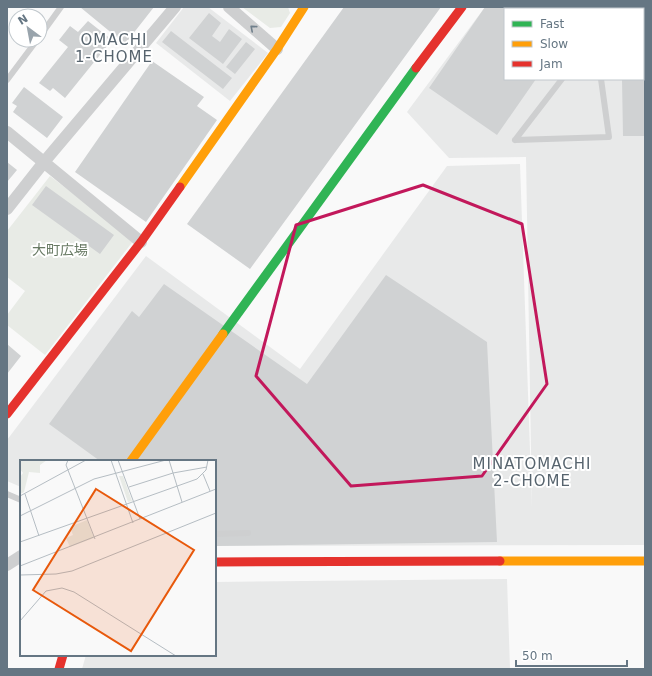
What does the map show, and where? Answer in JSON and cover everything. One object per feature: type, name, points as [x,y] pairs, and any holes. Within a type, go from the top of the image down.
[{"type":"street","points":[[7,209],[44,162],[175,7]]},
{"type":"street","points":[[229,7],[277,49]]},
{"type":"street","points":[[132,460],[363,140],[462,7]]},
{"type":"street","points":[[7,414],[141,242],[277,49],[298,9]]},
{"type":"street","points":[[7,132],[141,242]]},
{"type":"street","points":[[7,565],[20,557]]},
{"type":"street","points":[[216,562],[645,561]]},
{"type":"street","points":[[59,669],[63,656]]},
{"type":"lane","points":[[48,25],[61,7]]},
{"type":"lane","points":[[7,80],[31,48]]},
{"type":"lane","points":[[561,80],[515,140],[609,137],[601,80]]},
{"type":"lane","points":[[7,494],[20,500]]},
{"type":"lane","points":[[216,534],[248,533]]},
{"type":"highlighted area","points":[[423,185],[522,224],[547,384],[482,476],[351,486],[256,376],[296,225]]},
{"type":"shaded area","points":[[184,7],[208,7],[268,53],[230,101],[156,43]]},
{"type":"shaded area","points":[[485,7],[645,7],[645,545],[216,546],[216,460],[20,460],[20,487],[7,481],[7,440],[146,256],[300,369],[447,166],[520,164],[532,508],[526,157],[449,158],[407,112]]},
{"type":"shaded area","points":[[507,579],[510,669],[82,669],[86,656],[216,656],[216,582]]},
{"type":"green space","points":[[242,7],[288,7],[290,13],[281,27],[270,28]]},
{"type":"green space","name":"大町広場","points":[[50,176],[134,240],[45,355],[7,325],[7,315],[25,291],[7,277],[7,231]]},
{"type":"building","points":[[80,7],[154,7],[125,44]]},
{"type":"building","points":[[344,7],[441,7],[250,269],[187,224]]},
{"type":"building","points":[[485,7],[586,7],[504,8],[504,80],[535,80],[497,135],[429,88]]},
{"type":"building","points":[[645,7],[645,136],[623,136],[622,80],[644,80],[644,8],[622,8]]},
{"type":"building","points":[[209,13],[221,23],[212,36],[220,42],[229,29],[242,39],[223,64],[189,38]]},
{"type":"building","points":[[88,21],[112,40],[65,98],[53,88],[50,91],[39,83],[68,47],[59,40],[70,26],[78,32]]},
{"type":"building","points":[[171,31],[232,78],[223,89],[162,42]]},
{"type":"building","points":[[246,42],[255,49],[235,74],[226,67]]},
{"type":"building","points":[[152,61],[204,97],[197,106],[217,120],[146,222],[75,172]]},
{"type":"building","points":[[24,87],[63,117],[47,138],[13,112],[17,106],[12,103]]},
{"type":"building","points":[[7,162],[17,170],[7,182]]},
{"type":"building","points":[[46,186],[114,235],[100,254],[32,205]]},
{"type":"building","points":[[386,275],[487,342],[497,542],[217,546],[216,460],[99,460],[49,424],[132,311],[139,317],[164,284],[307,384]]},
{"type":"building","points":[[7,344],[21,356],[7,374]]},
{"type":"traffic: fast","points":[[223,334],[416,68]]},
{"type":"traffic: slow","points":[[180,187],[277,49],[304,7]]},
{"type":"traffic: slow","points":[[132,460],[223,334]]},
{"type":"traffic: slow","points":[[500,561],[645,561]]},
{"type":"traffic: jam","points":[[416,68],[462,7]]},
{"type":"traffic: jam","points":[[7,414],[141,242],[180,187]]},
{"type":"traffic: jam","points":[[216,562],[500,561]]},
{"type":"traffic: jam","points":[[59,669],[63,656]]},
{"type":"district","name":"OMACHI 1-CHOME","points":[[114,48]]},
{"type":"district","name":"MINATOMACHI 2-CHOME","points":[[532,472]]}]
